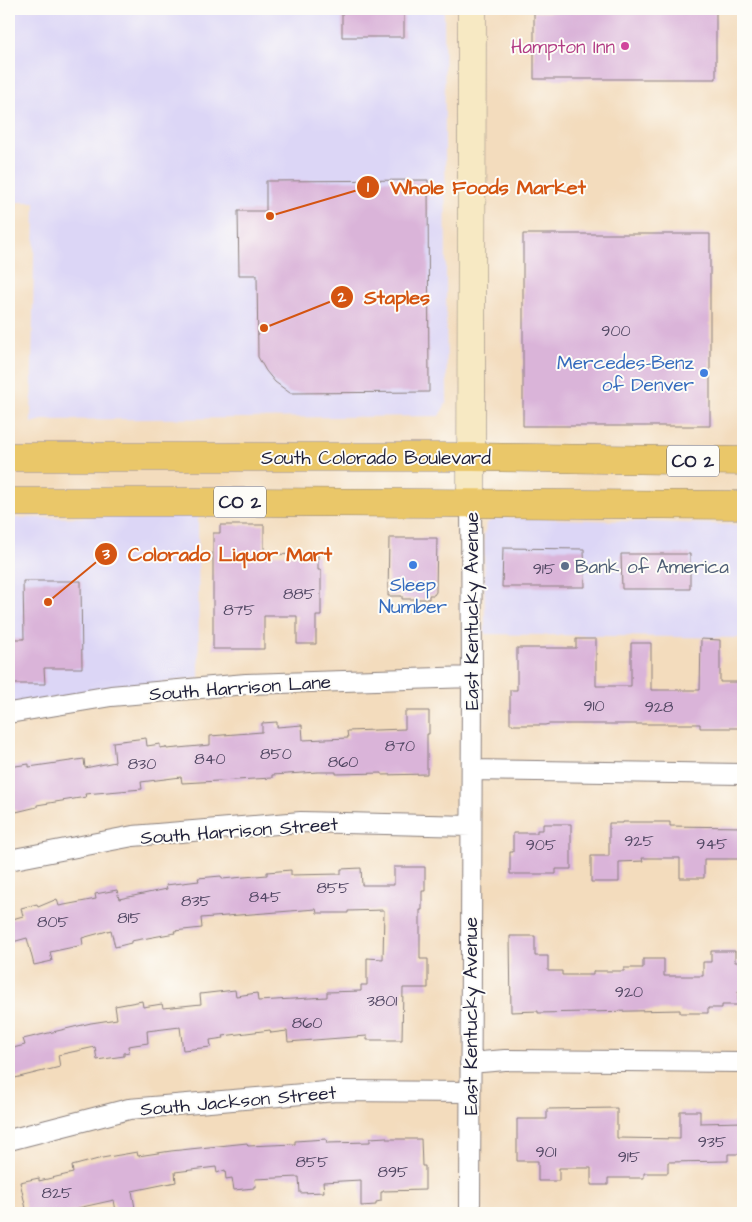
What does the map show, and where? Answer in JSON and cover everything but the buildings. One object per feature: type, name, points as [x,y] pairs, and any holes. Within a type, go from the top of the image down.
[{"type":"main road","name":"South Colorado Boulevard","points":[[9,457],[472,457],[743,461]]},
{"type":"main road","name":"CO 2","points":[[9,502],[470,503],[743,506]]},
{"type":"street","name":"East Kentucky Avenue","points":[[470,1213],[472,9]]},
{"type":"street","name":"South Harrison Lane","points":[[9,713],[110,696],[246,684],[472,677]]},
{"type":"street","points":[[472,770],[743,774]]},
{"type":"street","name":"South Harrison Street","points":[[9,860],[133,836],[301,822],[471,826]]},
{"type":"street","points":[[470,1062],[505,1060],[743,1062]]},
{"type":"street","name":"South Jackson Street","points":[[9,1140],[130,1109],[338,1091],[470,1092]]},
{"type":"shaded area","points":[[9,9],[444,9],[447,402],[439,416],[43,420],[31,423],[35,202],[9,202]]},
{"type":"shaded area","points":[[198,516],[199,678],[134,686],[9,706],[9,518]]},
{"type":"shaded area","points":[[498,517],[743,525],[743,638],[485,634],[484,534],[487,523]]},
{"type":"place","name":"Hampton Inn","points":[[625,46]]},
{"type":"place","name":"Whole Foods Market","points":[[270,216]]},
{"type":"place","name":"Staples","points":[[264,328]]},
{"type":"place","name":"Mercedes-Benz of Denver","points":[[704,373]]},
{"type":"place","name":"Sleep Number","points":[[413,565]]},
{"type":"place","name":"Bank of America","points":[[565,566]]},
{"type":"place","name":"Colorado Liquor Mart","points":[[48,602]]}]
